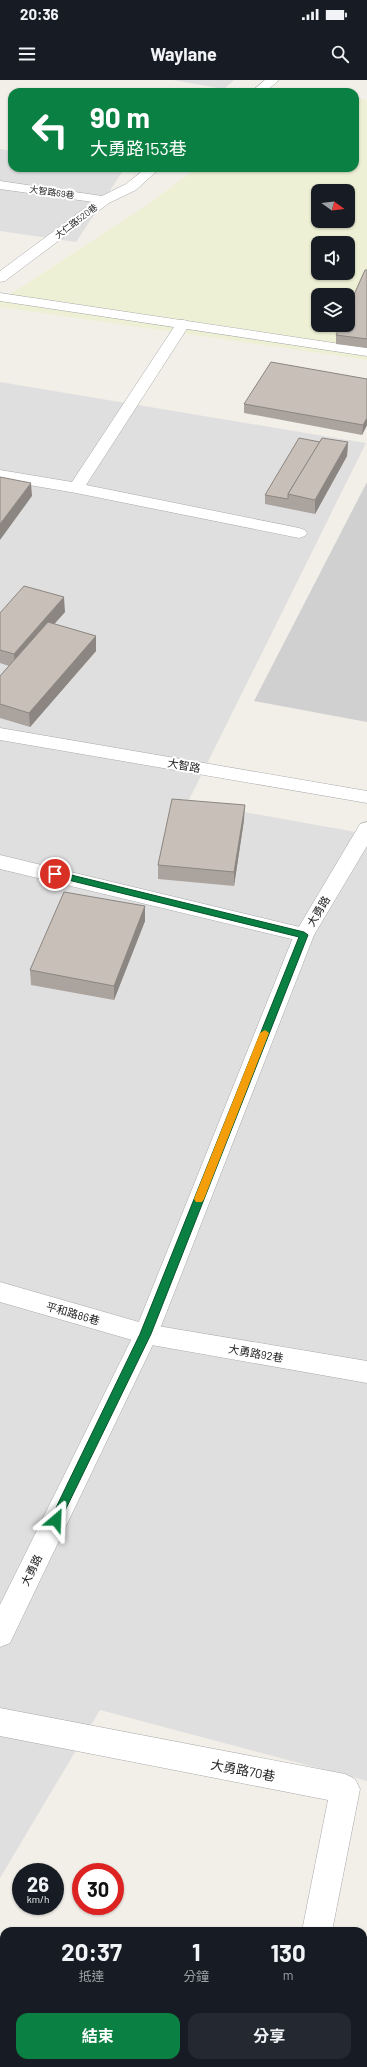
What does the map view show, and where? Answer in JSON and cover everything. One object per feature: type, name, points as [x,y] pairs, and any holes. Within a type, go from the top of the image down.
[{"type":"street","points":[[262,88],[273,80]]},
{"type":"street","name":"大仁路520巷","points":[[0,278],[104,200],[131,187],[149,172]]},
{"type":"street","name":"大智路69巷","points":[[0,184],[104,200]]},
{"type":"street","points":[[0,297],[367,352]]},
{"type":"street","points":[[76,488],[183,324]]},
{"type":"street","points":[[0,475],[76,488],[299,533]]},
{"type":"street","name":"大智路","points":[[0,734],[367,797]]},
{"type":"street","name":"大勇路","points":[[0,1634],[146,1334],[304,935],[367,829]]},
{"type":"street","points":[[0,862],[304,935]]},
{"type":"street","name":"平和路86巷","points":[[0,1292],[146,1334]]},
{"type":"street","name":"大勇路92巷","points":[[146,1334],[367,1372]]},
{"type":"street","name":"大勇路70巷","points":[[0,1722],[345,1790],[318,1927]]},
{"type":"shaded area","points":[[173,80],[234,80],[225,88]]},
{"type":"shaded area","points":[[0,149],[8,150],[8,172],[122,172],[76,242],[0,231]]},
{"type":"shaded area","points":[[0,382],[366,443],[188,802],[367,834],[367,1781],[100,1710],[0,1878]]},
{"type":"shaded area","points":[[367,482],[367,722],[254,701]]},
{"type":"green space","points":[[359,99],[367,100],[367,360],[0,307],[0,301],[147,205],[192,172],[359,172]]},
{"type":"building","points":[[365,270],[367,270],[367,339],[336,335],[338,332],[355,332],[355,292]]},
{"type":"building","points":[[271,362],[367,379],[367,418],[363,425],[244,404]]},
{"type":"building","points":[[299,438],[320,442],[288,494],[288,499],[265,495]]},
{"type":"building","points":[[322,438],[348,442],[315,500],[288,494]]},
{"type":"building","points":[[0,477],[31,483],[0,524]]},
{"type":"building","points":[[24,586],[64,597],[14,654],[0,650],[0,613]]},
{"type":"building","points":[[48,622],[96,636],[29,713],[0,704],[0,676]]},
{"type":"building","points":[[172,799],[245,805],[234,872],[158,865]]},
{"type":"building","points":[[64,892],[145,906],[114,986],[30,970]]},
{"type":"slow traffic","points":[[199,1199],[265,1033]]},
{"type":"route","points":[[55,874],[304,935],[146,1334],[56,1520]]}]
